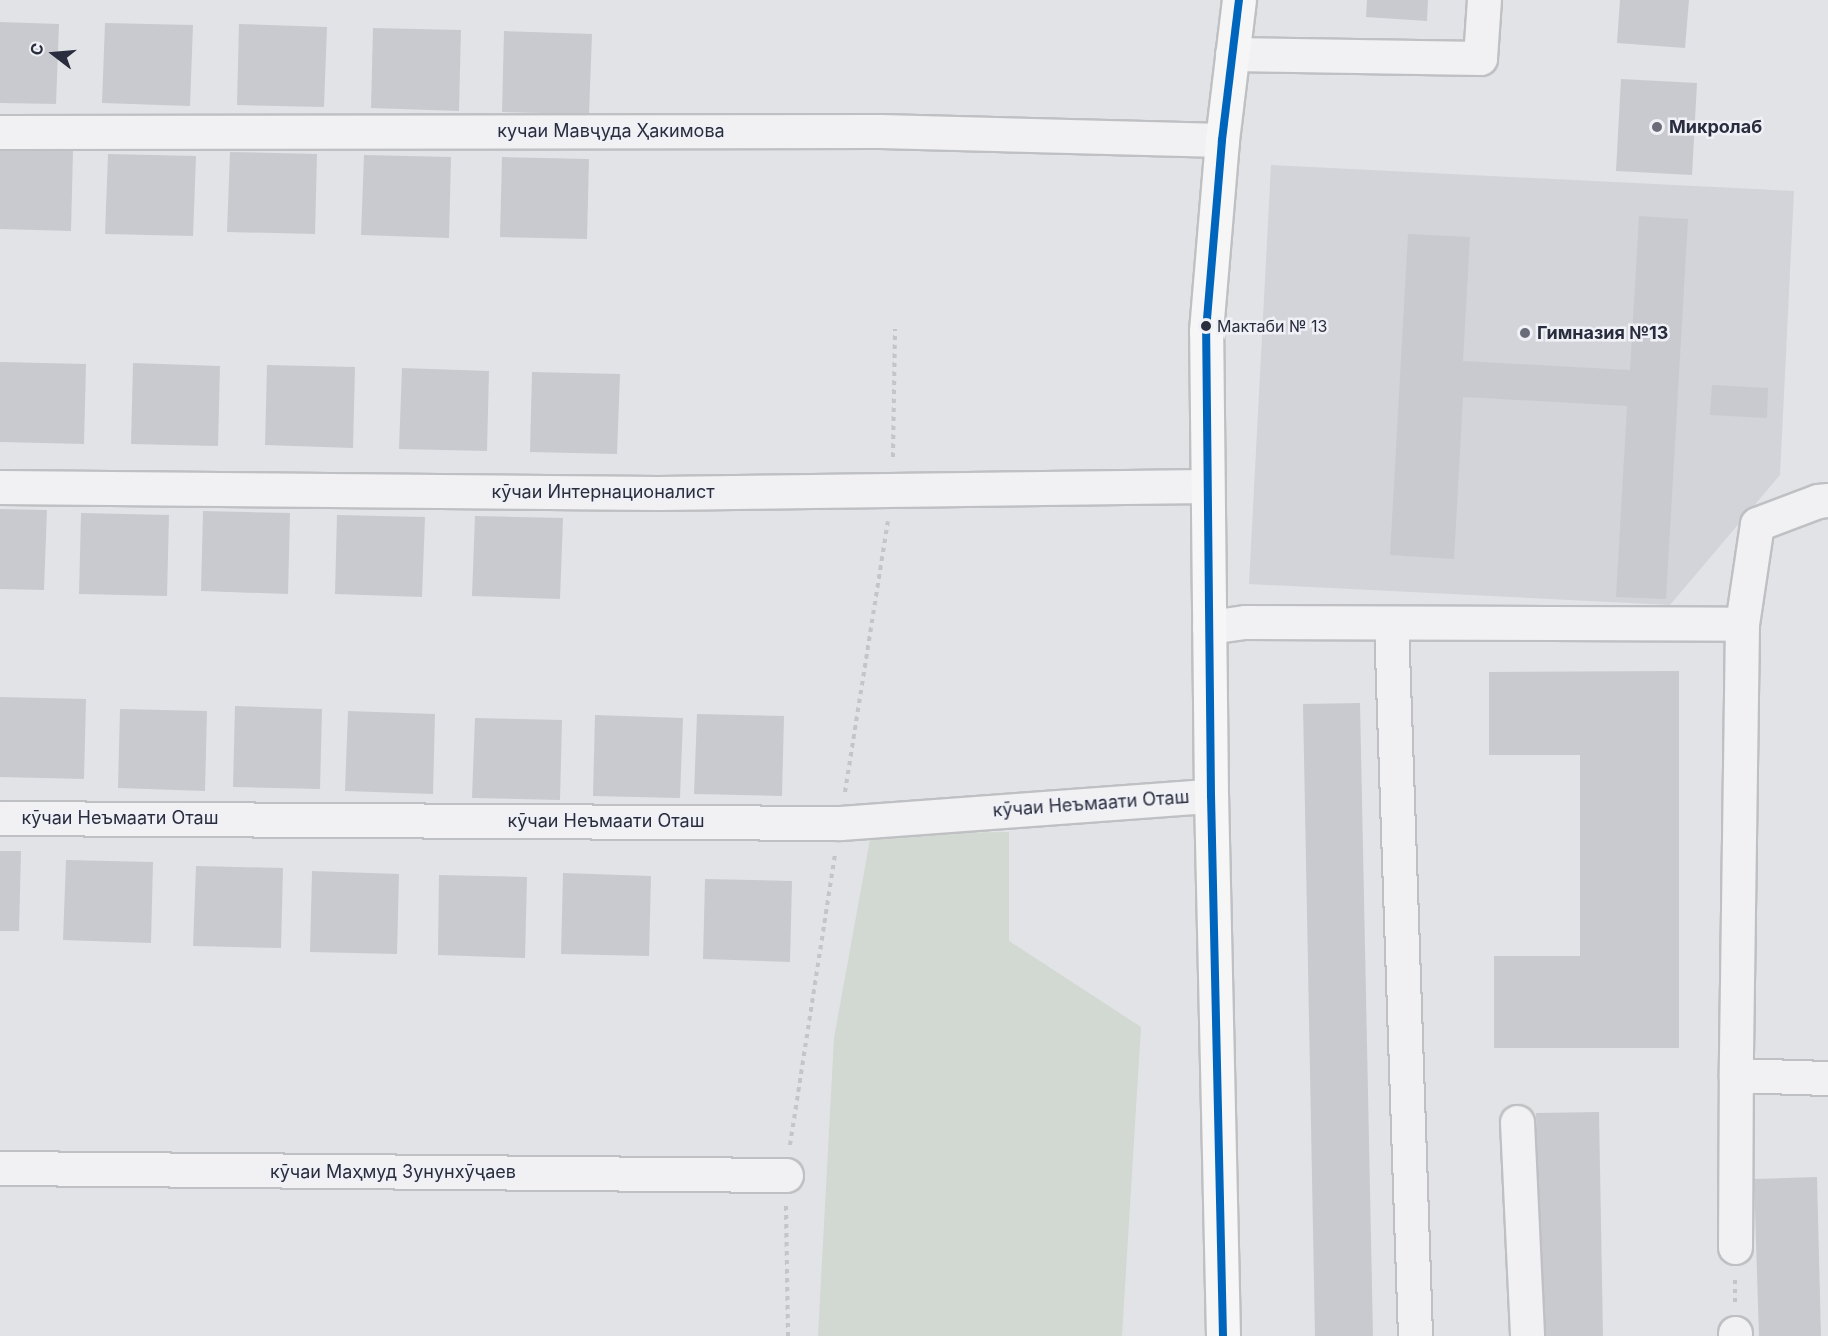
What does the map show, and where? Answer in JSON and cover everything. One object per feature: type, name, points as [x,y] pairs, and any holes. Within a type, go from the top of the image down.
[{"type":"main road","points":[[1223,1336],[1211,795],[1206,331],[1222,140],[1239,0]]},
{"type":"street","points":[[1232,54],[1480,58],[1484,0]]},
{"type":"street","name":"кучаи Мавҷуда Ҳакимова","points":[[0,132],[880,131],[1222,140]]},
{"type":"street","name":"кӯчаи Интернационалист","points":[[0,487],[670,493],[1206,486]]},
{"type":"street","points":[[1736,1247],[1742,624],[1756,524],[1818,501],[1828,500]]},
{"type":"street","points":[[1209,627],[1245,622],[1742,624]]},
{"type":"street","points":[[1391,623],[1415,1336]]},
{"type":"street","name":"кӯчаи Неъмаати Оташ","points":[[0,818],[840,823],[1211,795]]},
{"type":"street","points":[[1736,1075],[1828,1078]]},
{"type":"street","points":[[1517,1122],[1527,1336]]},
{"type":"street","name":"кӯчаи Маҳмуд Зунунхӯҷаев","points":[[0,1168],[786,1175]]},
{"type":"path","points":[[1735,1335],[1736,1247]]},
{"type":"shaded area","name":"Гимназия №13","points":[[1271,165],[1794,191],[1780,475],[1670,605],[1249,584]]},
{"type":"shaded area","points":[[1009,832],[1009,941],[1141,1027],[1122,1336],[818,1336],[834,1038],[871,834]]},
{"type":"building","points":[[1367,0],[1428,0],[1427,21],[1366,17]]},
{"type":"building","points":[[1620,0],[1689,0],[1685,48],[1617,43]]},
{"type":"building","points":[[0,22],[59,24],[56,104],[0,103]]},
{"type":"building","points":[[105,23],[193,25],[190,106],[102,103]]},
{"type":"building","points":[[239,24],[327,27],[324,107],[237,105]]},
{"type":"building","points":[[373,28],[461,30],[459,111],[371,108]]},
{"type":"building","points":[[504,31],[592,34],[589,114],[502,112]]},
{"type":"building","name":"Микролаб","points":[[1621,79],[1697,83],[1692,175],[1616,171]]},
{"type":"building","points":[[0,149],[73,151],[71,231],[0,229]]},
{"type":"building","points":[[230,152],[317,154],[315,234],[227,232]]},
{"type":"building","points":[[108,154],[196,156],[193,236],[105,234]]},
{"type":"building","points":[[364,155],[451,157],[449,238],[361,235]]},
{"type":"building","points":[[502,157],[589,159],[587,239],[500,237]]},
{"type":"building","points":[[1639,216],[1688,219],[1666,599],[1616,597],[1627,406],[1463,397],[1454,559],[1390,555],[1408,234],[1470,237],[1463,361],[1630,370]]},
{"type":"building","points":[[0,362],[86,364],[84,444],[0,442]]},
{"type":"building","points":[[133,363],[220,366],[218,446],[131,444]]},
{"type":"building","points":[[267,365],[355,367],[353,448],[265,445]]},
{"type":"building","points":[[402,368],[489,371],[487,451],[399,449]]},
{"type":"building","points":[[532,372],[620,374],[617,454],[530,452]]},
{"type":"building","points":[[1712,385],[1768,388],[1767,418],[1710,415]]},
{"type":"building","points":[[0,509],[47,510],[44,590],[0,589]]},
{"type":"building","points":[[203,511],[290,513],[288,594],[201,591]]},
{"type":"building","points":[[81,513],[169,515],[167,596],[79,594]]},
{"type":"building","points":[[337,515],[425,517],[422,597],[335,594]]},
{"type":"building","points":[[475,516],[563,518],[560,599],[472,596]]},
{"type":"building","points":[[1679,671],[1679,1048],[1494,1048],[1494,956],[1580,956],[1580,755],[1489,755],[1489,672]]},
{"type":"building","points":[[0,697],[86,699],[84,779],[0,777]]},
{"type":"building","points":[[1360,703],[1373,1336],[1315,1336],[1303,704]]},
{"type":"building","points":[[235,706],[322,709],[320,789],[233,787]]},
{"type":"building","points":[[120,709],[207,711],[205,791],[118,788]]},
{"type":"building","points":[[348,711],[435,714],[433,794],[345,791]]},
{"type":"building","points":[[697,714],[784,716],[782,796],[694,794]]},
{"type":"building","points":[[595,715],[683,718],[680,798],[593,796]]},
{"type":"building","points":[[475,718],[562,720],[560,800],[472,798]]},
{"type":"building","points":[[0,851],[21,851],[19,931],[0,931]]},
{"type":"building","points":[[66,860],[153,862],[151,943],[63,940]]},
{"type":"building","points":[[196,866],[283,868],[281,948],[193,946]]},
{"type":"building","points":[[312,871],[399,874],[397,954],[310,952]]},
{"type":"building","points":[[563,873],[651,876],[649,956],[561,954]]},
{"type":"building","points":[[439,875],[527,877],[525,958],[438,955]]},
{"type":"building","points":[[705,879],[792,881],[790,962],[703,959]]},
{"type":"building","points":[[1599,1112],[1603,1336],[1540,1336],[1536,1113]]},
{"type":"building","points":[[1817,1177],[1821,1336],[1759,1336],[1754,1179]]},
{"type":"transit line","points":[[1223,1336],[1211,796],[1206,331],[1222,140],[1239,0]]},
{"type":"place","name":"Микролаб","points":[[1657,127]]},
{"type":"place","name":"Мактаби № 13","points":[[1206,326]]},
{"type":"place","name":"Гимназия №13","points":[[1525,333]]}]
